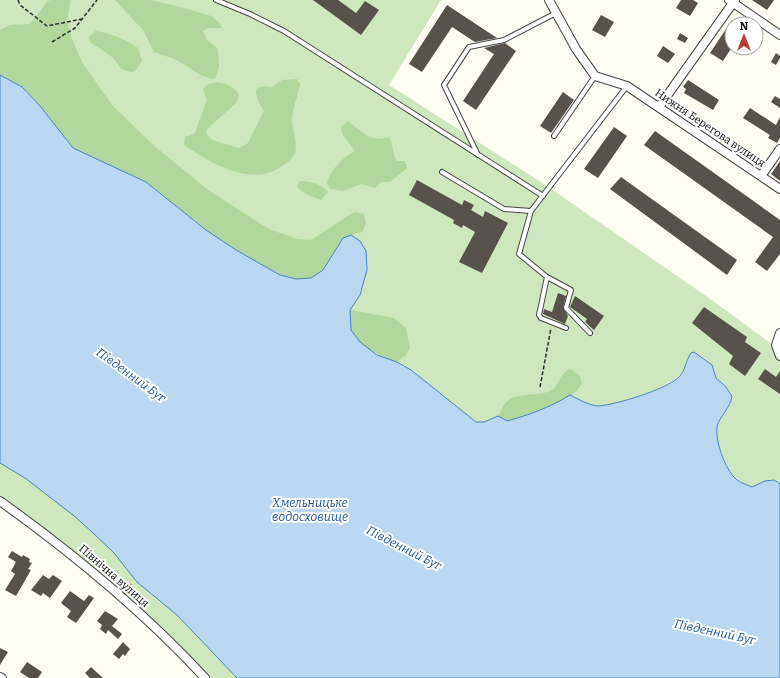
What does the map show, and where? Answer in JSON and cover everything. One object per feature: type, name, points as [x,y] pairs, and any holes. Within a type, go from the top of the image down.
[{"type":"street","points":[[549,0],[576,49],[595,76]]},
{"type":"street","points":[[659,107],[732,1],[780,36]]},
{"type":"street","name":"Нижня Берегова вулиця","points":[[595,76],[627,86],[780,189]]},
{"type":"street","points":[[761,176],[780,149]]},
{"type":"street","points":[[780,333],[776,345],[780,356]]},
{"type":"street","name":"Північна вулиця","points":[[0,501],[57,542],[122,596],[182,653],[205,678]]},
{"type":"lane","points":[[216,0],[250,14],[284,31],[543,196]]},
{"type":"lane","points":[[478,155],[444,85],[469,47],[504,40],[556,12]]},
{"type":"lane","points":[[554,136],[595,76]]},
{"type":"lane","points":[[590,333],[566,308],[571,290],[547,276],[519,254],[531,211],[627,86]]},
{"type":"lane","points":[[442,172],[504,209],[531,211]]},
{"type":"lane","points":[[547,276],[539,315],[541,318],[566,328]]},
{"type":"path","points":[[18,0],[20,4],[47,26],[82,19]]},
{"type":"path","points":[[52,42],[75,28],[97,0]]},
{"type":"path","points":[[540,387],[552,322]]},
{"type":"path","points":[[122,596],[131,584]]},
{"type":"green space","points":[[0,0],[441,0],[389,85],[544,184],[709,298],[780,350],[780,484],[773,480],[765,481],[752,487],[742,483],[731,472],[724,459],[717,436],[718,424],[730,405],[730,391],[716,378],[712,365],[688,357],[682,372],[673,381],[641,396],[617,403],[595,406],[570,395],[556,404],[493,418],[484,422],[476,422],[411,370],[378,355],[350,310],[360,294],[367,270],[367,262],[363,247],[358,241],[351,235],[323,270],[0,75]]},
{"type":"green space","points":[[71,0],[67,21],[72,39],[82,62],[112,105],[152,144],[208,190],[269,229],[297,239],[311,240],[354,212],[364,214],[366,224],[362,232],[351,235],[338,244],[334,254],[323,270],[311,278],[296,279],[280,275],[236,250],[206,230],[146,182],[73,148],[40,106],[22,87],[0,75],[0,30],[10,25],[30,24],[48,1]]},
{"type":"green space","points":[[115,0],[151,0],[211,16],[219,22],[222,28],[208,28],[203,31],[207,40],[218,49],[219,67],[215,79],[205,77],[175,60],[154,52],[143,30]]},
{"type":"green space","points":[[95,31],[118,37],[138,48],[142,61],[136,70],[132,72],[121,69],[115,60],[90,42],[89,37]]},
{"type":"green space","points":[[297,79],[300,84],[292,118],[296,150],[291,159],[282,166],[270,172],[258,175],[245,174],[206,159],[184,145],[185,137],[195,133],[207,100],[203,89],[207,85],[217,82],[222,83],[232,87],[239,95],[236,103],[207,129],[206,133],[212,140],[239,148],[248,143],[264,111],[258,101],[256,92],[257,89],[264,86],[272,87],[282,80]]},
{"type":"green space","points":[[348,121],[362,132],[376,139],[389,137],[392,143],[395,158],[397,161],[405,161],[407,168],[390,182],[381,182],[375,188],[361,184],[343,191],[330,189],[327,183],[331,173],[341,161],[355,151],[342,134],[341,127]]},
{"type":"green space","points":[[300,181],[316,184],[326,189],[328,192],[321,200],[299,189],[297,186]]},
{"type":"green space","points":[[350,310],[394,318],[406,328],[410,348],[406,355],[397,362],[377,354],[364,346],[358,341],[351,329]]},
{"type":"green space","points":[[571,369],[580,376],[582,384],[569,396],[548,407],[525,416],[507,421],[498,416],[508,400],[514,397],[547,392],[555,387],[562,375],[567,370]]},
{"type":"green space","points":[[0,463],[25,478],[73,515],[92,532],[114,553],[137,582],[177,615],[237,678],[210,678],[161,628],[110,582],[56,538],[0,496]]},
{"type":"water","name":"Хмельницьке водосховище","points":[[0,75],[22,87],[40,106],[73,148],[146,182],[206,230],[236,250],[280,275],[296,279],[311,278],[323,270],[343,238],[351,235],[360,241],[366,251],[367,270],[360,295],[350,310],[351,330],[360,342],[377,355],[397,362],[411,370],[476,422],[484,422],[498,416],[507,421],[515,419],[548,407],[570,395],[595,406],[640,396],[671,383],[678,378],[683,372],[689,356],[694,352],[712,365],[716,378],[726,387],[732,396],[729,405],[717,426],[717,439],[723,459],[733,476],[742,483],[752,487],[765,481],[774,480],[780,484],[780,678],[237,678],[177,615],[137,582],[114,553],[92,532],[73,515],[25,478],[0,463]]},
{"type":"building","points":[[313,0],[338,0],[356,13],[365,1],[379,10],[361,35]]},
{"type":"building","points":[[681,0],[693,0],[698,3],[690,16],[676,8]]},
{"type":"building","points":[[752,0],[774,0],[767,10]]},
{"type":"building","points":[[447,5],[497,38],[475,42],[452,27],[422,72],[409,64]]},
{"type":"building","points":[[601,15],[614,22],[605,37],[592,30]]},
{"type":"building","points":[[724,32],[724,56],[726,56],[723,61],[710,53]]},
{"type":"building","points":[[680,33],[688,38],[685,43],[677,39]]},
{"type":"building","points":[[505,43],[516,51],[476,110],[463,101],[494,54],[484,48]]},
{"type":"building","points":[[663,46],[675,54],[668,63],[657,56]]},
{"type":"building","points":[[776,53],[780,56],[780,58],[776,65],[771,62]]},
{"type":"building","points":[[688,80],[719,100],[713,110],[684,93],[686,89],[683,87]]},
{"type":"building","points":[[563,92],[574,100],[551,133],[540,126]]},
{"type":"building","points":[[775,96],[780,99],[780,108],[771,102]]},
{"type":"building","points":[[750,108],[776,125],[780,117],[780,138],[777,143],[768,138],[770,135],[743,118]]},
{"type":"building","points":[[614,127],[627,136],[598,178],[584,169]]},
{"type":"building","points":[[655,131],[780,220],[780,254],[767,271],[755,262],[773,237],[644,145]]},
{"type":"building","points":[[780,161],[780,181],[771,174]]},
{"type":"building","points":[[621,177],[737,260],[727,275],[610,189]]},
{"type":"building","points":[[417,180],[462,205],[464,200],[474,205],[471,210],[483,217],[485,211],[508,223],[482,273],[459,262],[475,232],[463,225],[462,228],[453,223],[454,220],[409,195]]},
{"type":"building","points":[[558,293],[566,296],[563,307],[568,316],[565,324],[543,314],[544,309],[552,312]]},
{"type":"building","points":[[575,296],[604,316],[594,330],[585,322],[587,319],[570,307]]},
{"type":"building","points":[[704,307],[747,337],[745,342],[761,353],[745,376],[729,364],[733,356],[692,323]]},
{"type":"building","points":[[765,369],[776,377],[780,371],[780,394],[758,379]]},
{"type":"building","points":[[12,551],[22,557],[23,555],[30,559],[29,562],[32,563],[28,569],[31,570],[16,596],[5,590],[15,574],[11,571],[16,562],[8,557]]},
{"type":"building","points":[[43,575],[49,579],[53,575],[62,581],[50,598],[43,593],[41,596],[31,590]]},
{"type":"building","points":[[70,591],[84,601],[89,595],[94,598],[76,623],[67,617],[71,611],[61,603]]},
{"type":"building","points":[[105,611],[118,619],[112,626],[122,634],[118,639],[108,630],[106,634],[100,629],[102,625],[97,621]]},
{"type":"building","points":[[123,642],[130,649],[125,656],[123,654],[119,659],[113,654]]},
{"type":"building","points":[[0,648],[8,652],[0,665]]},
{"type":"building","points":[[27,662],[42,672],[38,678],[29,678],[20,672]]},
{"type":"building","points":[[91,667],[103,678],[90,678],[85,673]]},
{"type":"water label","name":"Південний Буг","points":[[131,375]]},
{"type":"water label","name":"Південний Буг","points":[[404,548]]},
{"type":"water label","name":"Південний Буг","points":[[715,632]]}]
